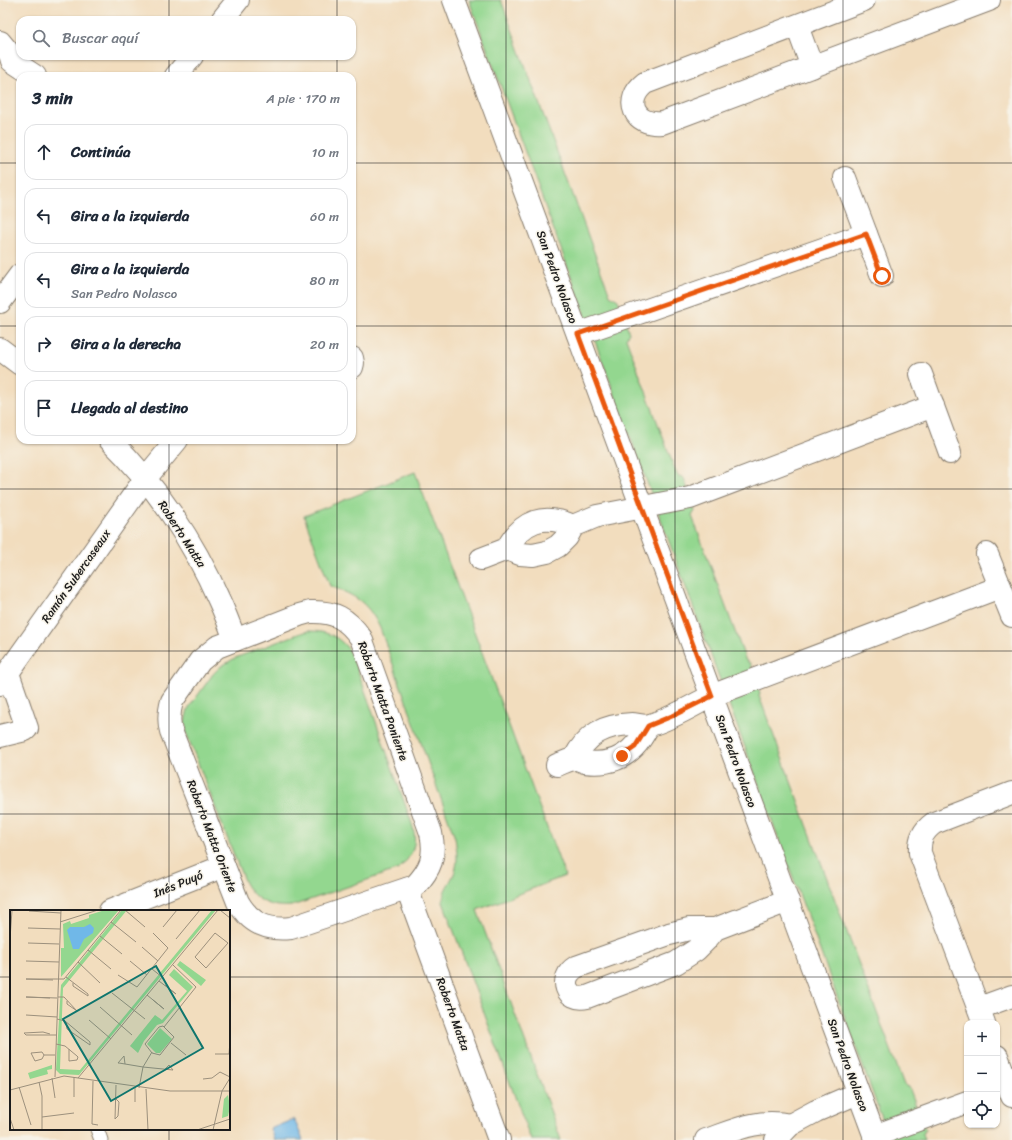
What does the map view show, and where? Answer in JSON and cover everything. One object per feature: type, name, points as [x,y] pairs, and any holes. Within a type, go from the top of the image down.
[{"type":"street","points":[[225,16],[238,0]]},
{"type":"street","name":"San Pedro Nolasco","points":[[454,0],[875,1138]]},
{"type":"street","points":[[864,0],[645,83],[634,95],[633,102],[635,110],[639,117],[646,122],[653,124],[662,123],[812,67],[974,2]]},
{"type":"street","points":[[797,26],[812,67]]},
{"type":"street","points":[[0,42],[10,54],[6,66],[23,72]]},
{"type":"street","points":[[179,72],[189,60]]},
{"type":"street","points":[[845,178],[882,276]]},
{"type":"street","points":[[578,334],[866,234]]},
{"type":"street","points":[[0,302],[16,280]]},
{"type":"street","points":[[0,349],[16,361]]},
{"type":"street","points":[[921,374],[950,453]]},
{"type":"street","points":[[507,549],[520,554],[533,555],[547,552],[558,546],[567,537],[573,526],[598,516],[690,498],[932,406]]},
{"type":"street","name":"Roberto Matta","points":[[114,444],[145,479],[173,517],[198,558],[220,600],[235,640]]},
{"type":"street","name":"Ramón Subercaseaux","points":[[0,736],[25,730],[27,728],[4,679],[145,479],[174,444]]},
{"type":"street","points":[[481,559],[507,549],[514,537],[524,527],[536,521],[549,519],[562,521],[573,526]]},
{"type":"street","points":[[987,554],[1012,616]]},
{"type":"street","points":[[648,726],[635,747],[622,756],[609,762],[566,762],[588,739],[608,727],[634,724],[648,726],[712,696],[1000,587]]},
{"type":"street","name":"Roberto Matta Poniente","points":[[235,640],[310,612],[334,614],[354,628],[360,638],[431,833],[434,853],[431,863],[425,876],[415,886],[407,889]]},
{"type":"street","name":"Roberto Matta Oriente","points":[[235,640],[217,647],[200,661],[172,702],[169,716],[171,731],[238,902],[243,911],[260,924],[270,928],[292,928],[407,889]]},
{"type":"street","points":[[1012,793],[934,823],[927,828],[919,844],[920,853],[982,1016],[1012,996]]},
{"type":"street","name":"Inés Puyó","points":[[113,910],[224,866]]},
{"type":"street","name":"Roberto Matta","points":[[407,889],[499,1140]]},
{"type":"street","points":[[715,929],[696,950],[676,963],[587,997],[574,997],[566,987],[566,979],[569,971],[576,967],[669,934],[689,929],[715,929],[788,901]]},
{"type":"street","points":[[1000,1068],[1006,1091]]},
{"type":"street","points":[[706,1140],[758,1123],[779,1122],[783,1132],[816,1111],[858,1093]]},
{"type":"street","points":[[875,1138],[964,1103]]},
{"type":"lane","points":[[97,1130],[101,1140]]},
{"type":"green space","points":[[469,0],[501,0],[610,295],[618,300],[629,333],[626,338],[677,475],[684,478],[695,511],[692,516],[746,661],[750,663],[760,693],[759,696],[904,1085],[909,1087],[925,1129],[922,1134],[924,1140],[890,1140]]},
{"type":"green space","points":[[415,472],[565,876],[477,910],[561,1140],[531,1140],[443,902],[445,891],[453,876],[457,862],[455,838],[380,628],[376,619],[361,601],[348,593],[330,586],[304,516]]},
{"type":"green space","points":[[308,631],[322,632],[333,636],[343,643],[352,654],[412,824],[414,831],[414,843],[411,854],[399,869],[292,906],[277,906],[259,899],[245,883],[187,735],[185,722],[188,709],[213,674],[220,667],[235,658]]},
{"type":"water","points":[[294,1119],[303,1140],[274,1140],[270,1129]]},
{"type":"route","points":[[622,756],[635,747],[644,735],[648,726],[712,696],[578,334],[866,234],[882,276]]}]
